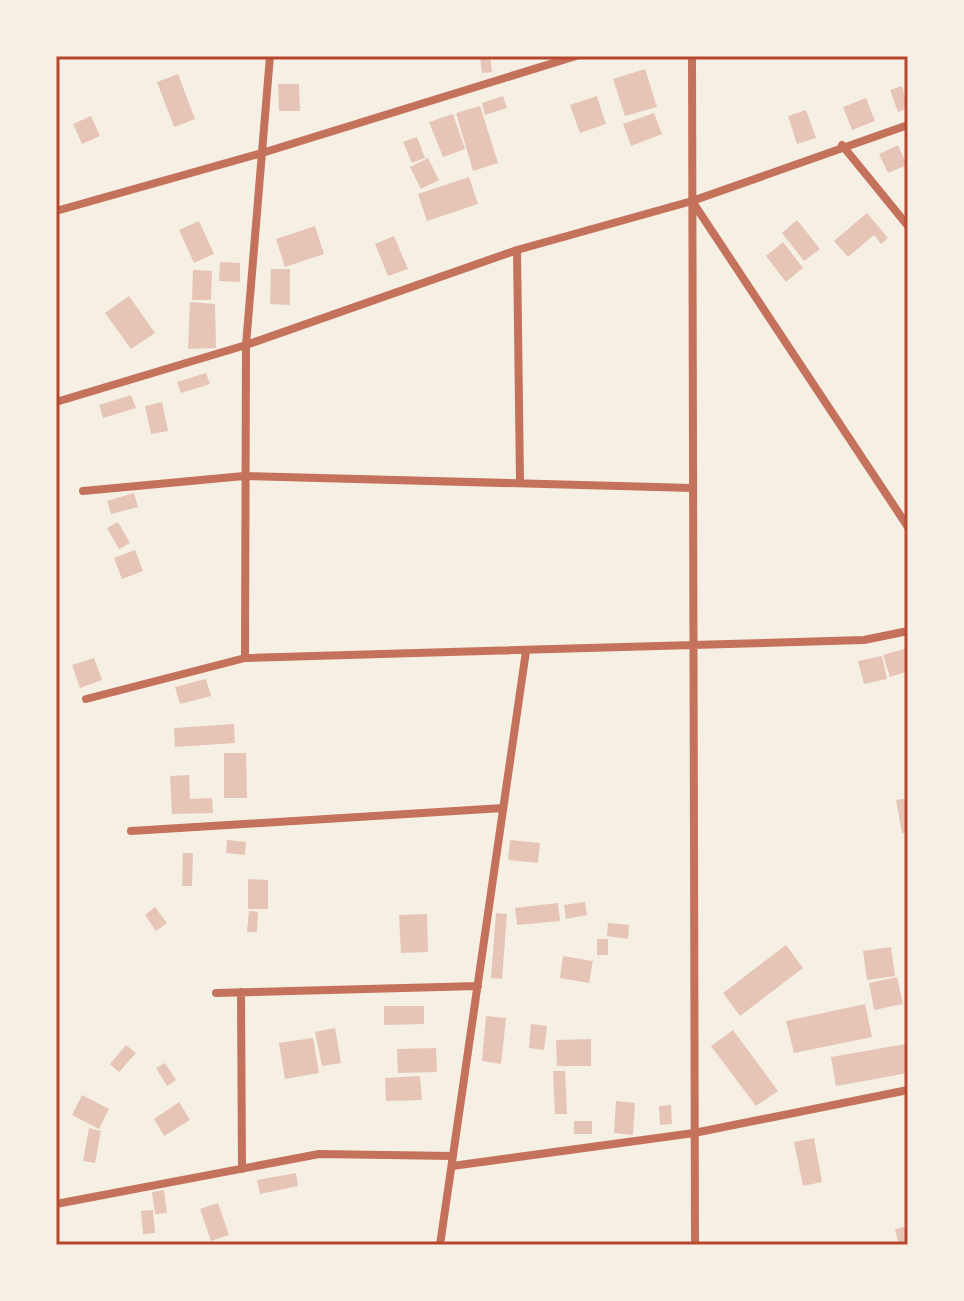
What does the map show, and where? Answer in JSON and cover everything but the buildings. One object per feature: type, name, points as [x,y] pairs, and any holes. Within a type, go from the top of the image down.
[{"type":"street","points":[[245,658],[246,345],[270,56]]},
{"type":"street","points":[[56,211],[262,153],[576,56]]},
{"type":"street","points":[[692,56],[695,1245]]},
{"type":"street","points":[[56,402],[246,345],[517,250],[692,201],[842,145],[908,125]]},
{"type":"street","points":[[842,145],[908,226]]},
{"type":"street","points":[[692,201],[908,527]]},
{"type":"street","points":[[517,250],[520,481]]},
{"type":"street","points":[[83,491],[244,476],[692,488]]},
{"type":"street","points":[[86,699],[245,658],[864,640],[908,631]]},
{"type":"street","points":[[440,1245],[526,651]]},
{"type":"street","points":[[131,831],[503,808]]},
{"type":"street","points":[[216,993],[478,986]]},
{"type":"street","points":[[241,992],[242,1169]]},
{"type":"street","points":[[56,1204],[319,1154],[453,1161],[694,1133],[908,1090]]}]
